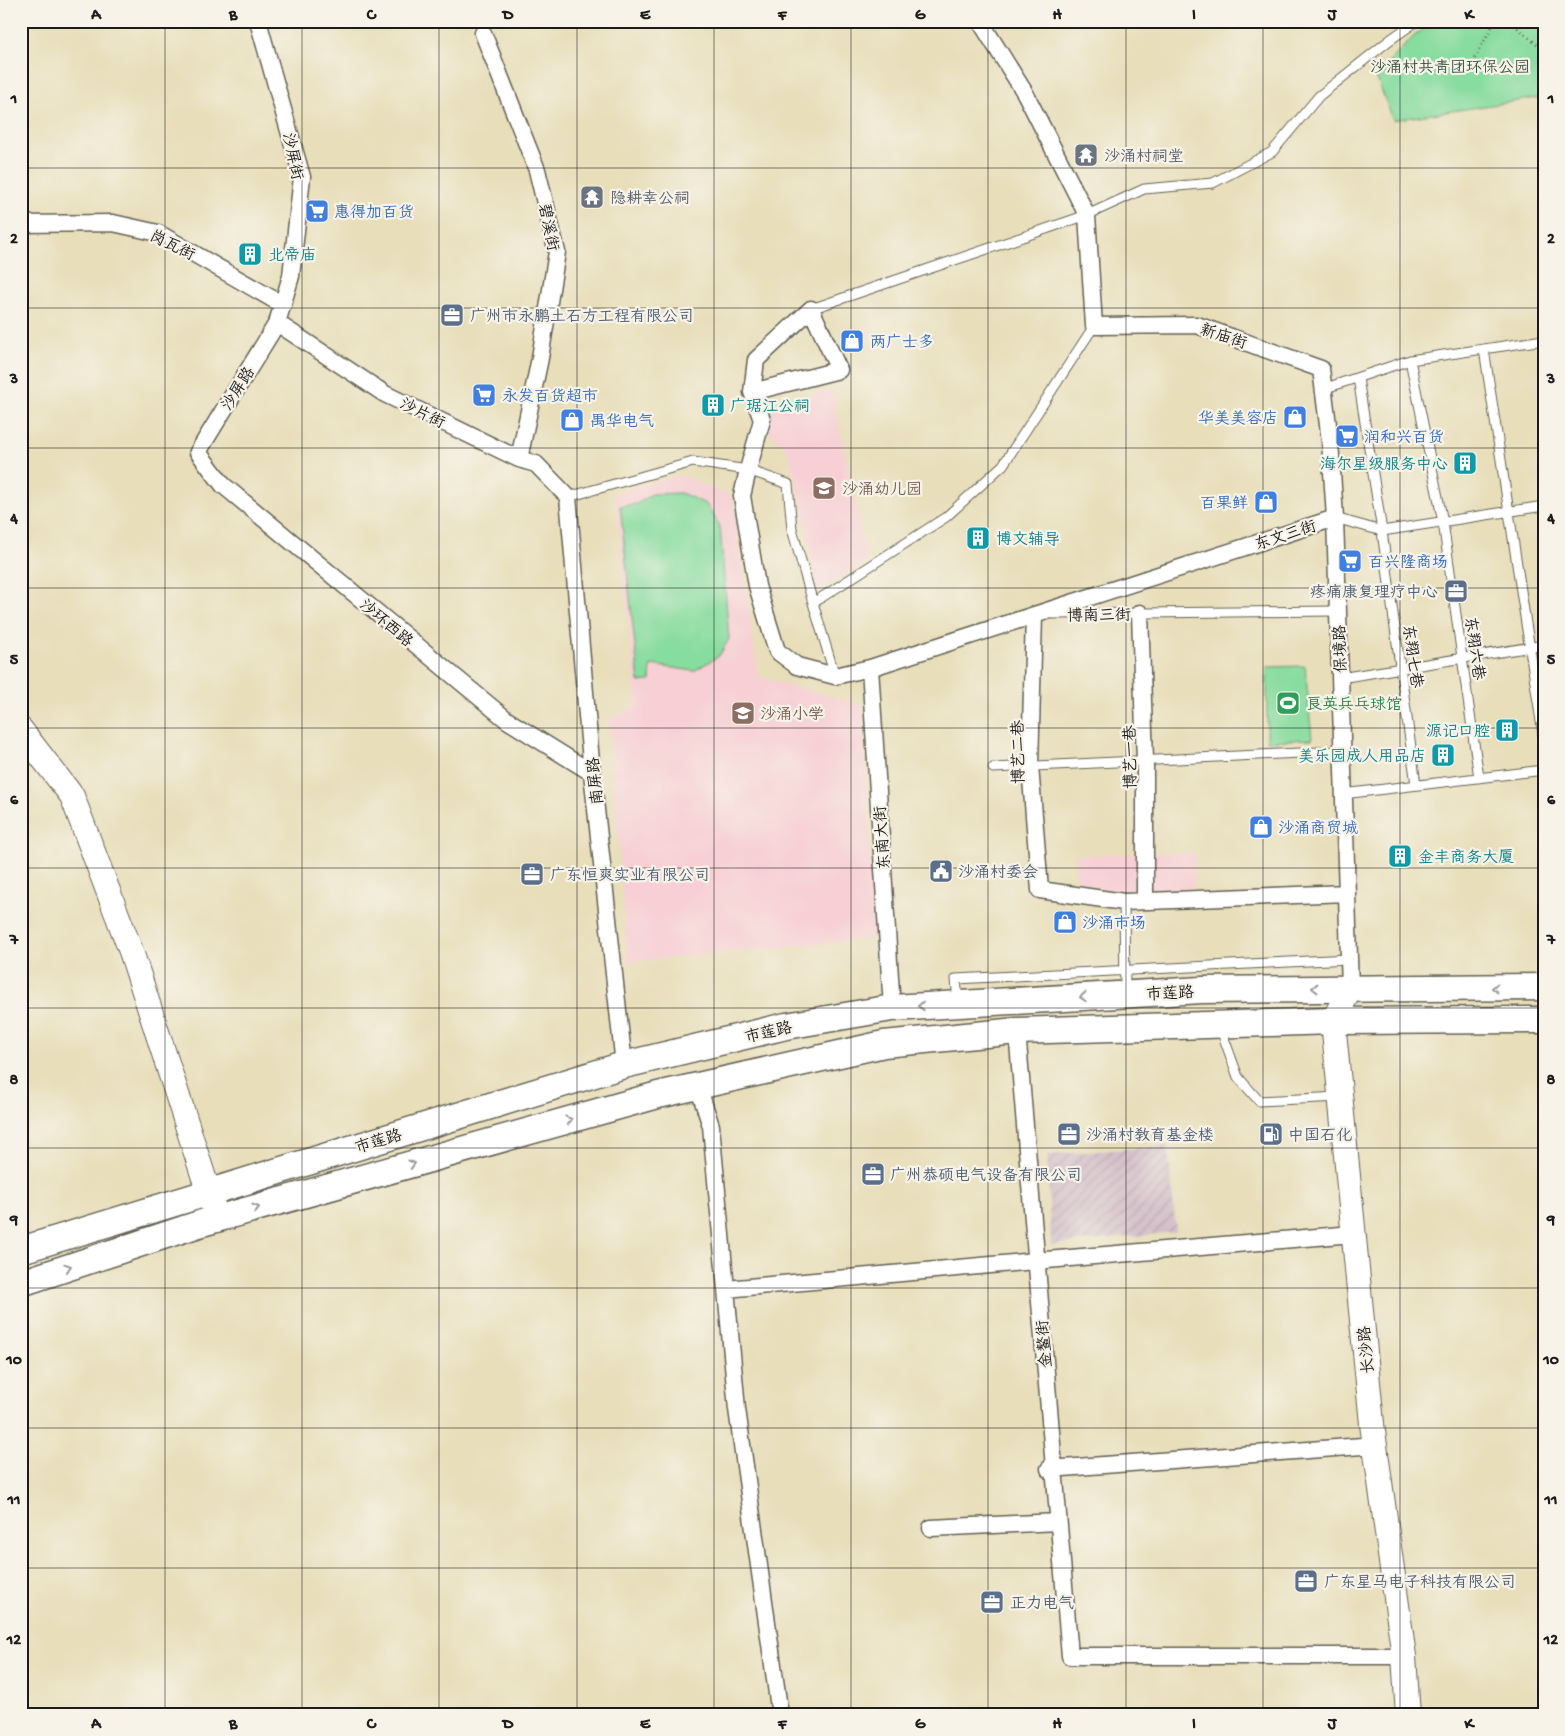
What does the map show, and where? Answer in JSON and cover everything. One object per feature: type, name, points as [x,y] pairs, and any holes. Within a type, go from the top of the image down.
[{"type":"main road","name":"市莲路","points":[[21,1250],[624,1065],[786,1026],[892,1008],[1202,990],[1544,988]]},
{"type":"main road","name":"市莲路","points":[[21,1283],[216,1219],[648,1097],[884,1044],[1017,1031],[1333,1021],[1544,1020]]},
{"type":"street","name":"沙屏街","points":[[258,21],[302,177],[291,276],[277,323]]},
{"type":"street","points":[[980,21],[1025,93],[1087,215],[1094,326]]},
{"type":"street","name":"碧溪街","points":[[483,33],[537,170],[557,252],[540,358],[519,459]]},
{"type":"street","name":"岗瓦街","points":[[21,224],[113,223],[158,233],[283,305]]},
{"type":"street","points":[[752,392],[839,370],[811,309],[756,360],[752,392],[762,420],[742,496],[758,586],[776,651],[797,666],[835,676]]},
{"type":"street","name":"沙片街","points":[[277,323],[385,394],[519,459],[536,464],[568,497]]},
{"type":"street","name":"沙屏路","points":[[198,452],[277,323]]},
{"type":"street","name":"新庙街","points":[[1094,326],[1197,325],[1320,369]]},
{"type":"street","name":"保境路","points":[[1320,369],[1330,441],[1335,518],[1350,989]]},
{"type":"street","name":"沙环西路","points":[[198,452],[223,485],[507,720],[592,773]]},
{"type":"street","name":"南屏路","points":[[568,497],[592,773],[624,1065]]},
{"type":"street","name":"东文三街","points":[[1034,615],[1335,518]]},
{"type":"street","name":"博南三街","points":[[835,676],[870,668],[1034,615]]},
{"type":"street","name":"东南大街","points":[[870,668],[892,1008]]},
{"type":"street","points":[[21,730],[72,796],[132,954],[209,1191],[216,1219]]},
{"type":"street","points":[[1124,902],[1347,893]]},
{"type":"street","points":[[1333,1021],[1350,989]]},
{"type":"street","name":"长沙路","points":[[1333,1021],[1372,1424],[1404,1656],[1408,1715]]},
{"type":"street","name":"金鳌街","points":[[1017,1031],[1070,1656],[1404,1656]]},
{"type":"street","points":[[698,1086],[711,1126],[737,1409],[780,1715]]},
{"type":"street","points":[[726,1289],[1353,1234]]},
{"type":"street","points":[[1049,1469],[1376,1445]]},
{"type":"street","points":[[931,1528],[1058,1522]]},
{"type":"lane","points":[[811,309],[1087,215],[1144,189],[1213,183],[1272,152],[1320,96],[1391,38],[1417,21]]},
{"type":"lane","points":[[812,603],[946,517],[1003,465],[1094,326]]},
{"type":"lane","points":[[1323,390],[1410,360],[1544,340]]},
{"type":"lane","points":[[1484,349],[1544,741]]},
{"type":"lane","name":"东翔六巷","points":[[1410,360],[1443,522],[1480,778]]},
{"type":"lane","name":"东翔七巷","points":[[1358,378],[1382,531],[1416,785]]},
{"type":"lane","points":[[568,497],[693,462],[748,470],[788,484],[792,529],[812,603],[835,676]]},
{"type":"lane","name":"东文三街","points":[[1335,518],[1382,531],[1544,506]]},
{"type":"lane","name":"博南三街","points":[[1034,615],[1338,611]]},
{"type":"lane","name":"博艺一巷","points":[[1140,613],[1145,761],[1145,901]]},
{"type":"lane","name":"博艺二巷","points":[[1034,615],[1030,766],[1040,890],[1124,902]]},
{"type":"lane","points":[[1340,678],[1544,645]]},
{"type":"lane","points":[[993,768],[1342,751]]},
{"type":"lane","points":[[1344,794],[1544,770]]},
{"type":"lane","points":[[1126,994],[1124,902],[1347,893]]},
{"type":"lane","points":[[958,1004],[956,979],[1349,959]]},
{"type":"lane","points":[[1219,1024],[1238,1077],[1259,1102],[1341,1097]]},
{"type":"path","points":[[1472,63],[1495,21]]},
{"type":"path","points":[[1510,21],[1544,51]]},
{"type":"shaded area","name":"沙涌幼儿园","points":[[832,390],[867,562],[816,592],[806,524],[788,451],[769,431],[765,406]]},
{"type":"shaded area","name":"沙涌小学","points":[[680,475],[732,496],[758,677],[863,705],[874,938],[628,962],[609,720],[637,705],[615,493]]},
{"type":"shaded area","points":[[1195,853],[1194,888],[1077,891],[1075,855]]},
{"type":"shaded area","points":[[1168,1146],[1176,1232],[1051,1245],[1047,1155]]},
{"type":"green space","name":"沙涌村共青团环保公园","points":[[1433,21],[1544,21],[1544,97],[1393,120],[1376,76],[1413,37]]},
{"type":"green space","points":[[681,493],[706,504],[720,526],[729,639],[719,656],[694,671],[651,665],[650,681],[639,682],[620,506],[637,504],[652,494]]},
{"type":"green space","name":"良英兵乓球馆","points":[[1305,666],[1312,739],[1267,741],[1267,667]]},
{"type":"place","name":"沙涌村祠堂","points":[[1086,155]]},
{"type":"place","name":"隐耕幸公祠","points":[[592,197]]},
{"type":"place","name":"惠得加百货","points":[[317,211]]},
{"type":"place","name":"北帝庙","points":[[250,254]]},
{"type":"place","name":"广州市永鹏土石方工程有限公司","points":[[452,315]]},
{"type":"place","name":"两广士多","points":[[852,341]]},
{"type":"place","name":"永发百货超市","points":[[484,395]]},
{"type":"place","name":"广琚江公祠","points":[[713,405]]},
{"type":"place","name":"华美美容店","points":[[1295,417]]},
{"type":"place","name":"禺华电气","points":[[572,420]]},
{"type":"place","name":"润和兴百货","points":[[1347,436]]},
{"type":"place","name":"海尔星级服务中心","points":[[1465,463]]},
{"type":"place","name":"沙涌幼儿园","points":[[824,488]]},
{"type":"place","name":"百果鲜","points":[[1266,502]]},
{"type":"place","name":"博文辅导","points":[[978,538]]},
{"type":"place","name":"百兴隆商场","points":[[1350,561]]},
{"type":"place","name":"疼痛康复理疗中心","points":[[1456,591]]},
{"type":"place","name":"良英兵乓球馆","points":[[1288,703]]},
{"type":"place","name":"沙涌小学","points":[[743,713]]},
{"type":"place","name":"源记口腔","points":[[1507,730]]},
{"type":"place","name":"美乐园成人用品店","points":[[1443,755]]},
{"type":"place","name":"沙涌商贸城","points":[[1261,827]]},
{"type":"place","name":"金丰商务大厦","points":[[1400,856]]},
{"type":"place","name":"沙涌村委会","points":[[941,871]]},
{"type":"place","name":"广东恒爽实业有限公司","points":[[532,874]]},
{"type":"place","name":"沙涌市场","points":[[1065,922]]},
{"type":"place","name":"沙涌村教育基金楼","points":[[1069,1134]]},
{"type":"place","name":"中国石化","points":[[1271,1134]]},
{"type":"place","name":"广州恭硕电气设备有限公司","points":[[873,1174]]},
{"type":"place","name":"广东星马电子科技有限公司","points":[[1306,1581]]},
{"type":"place","name":"正力电气","points":[[992,1602]]}]
